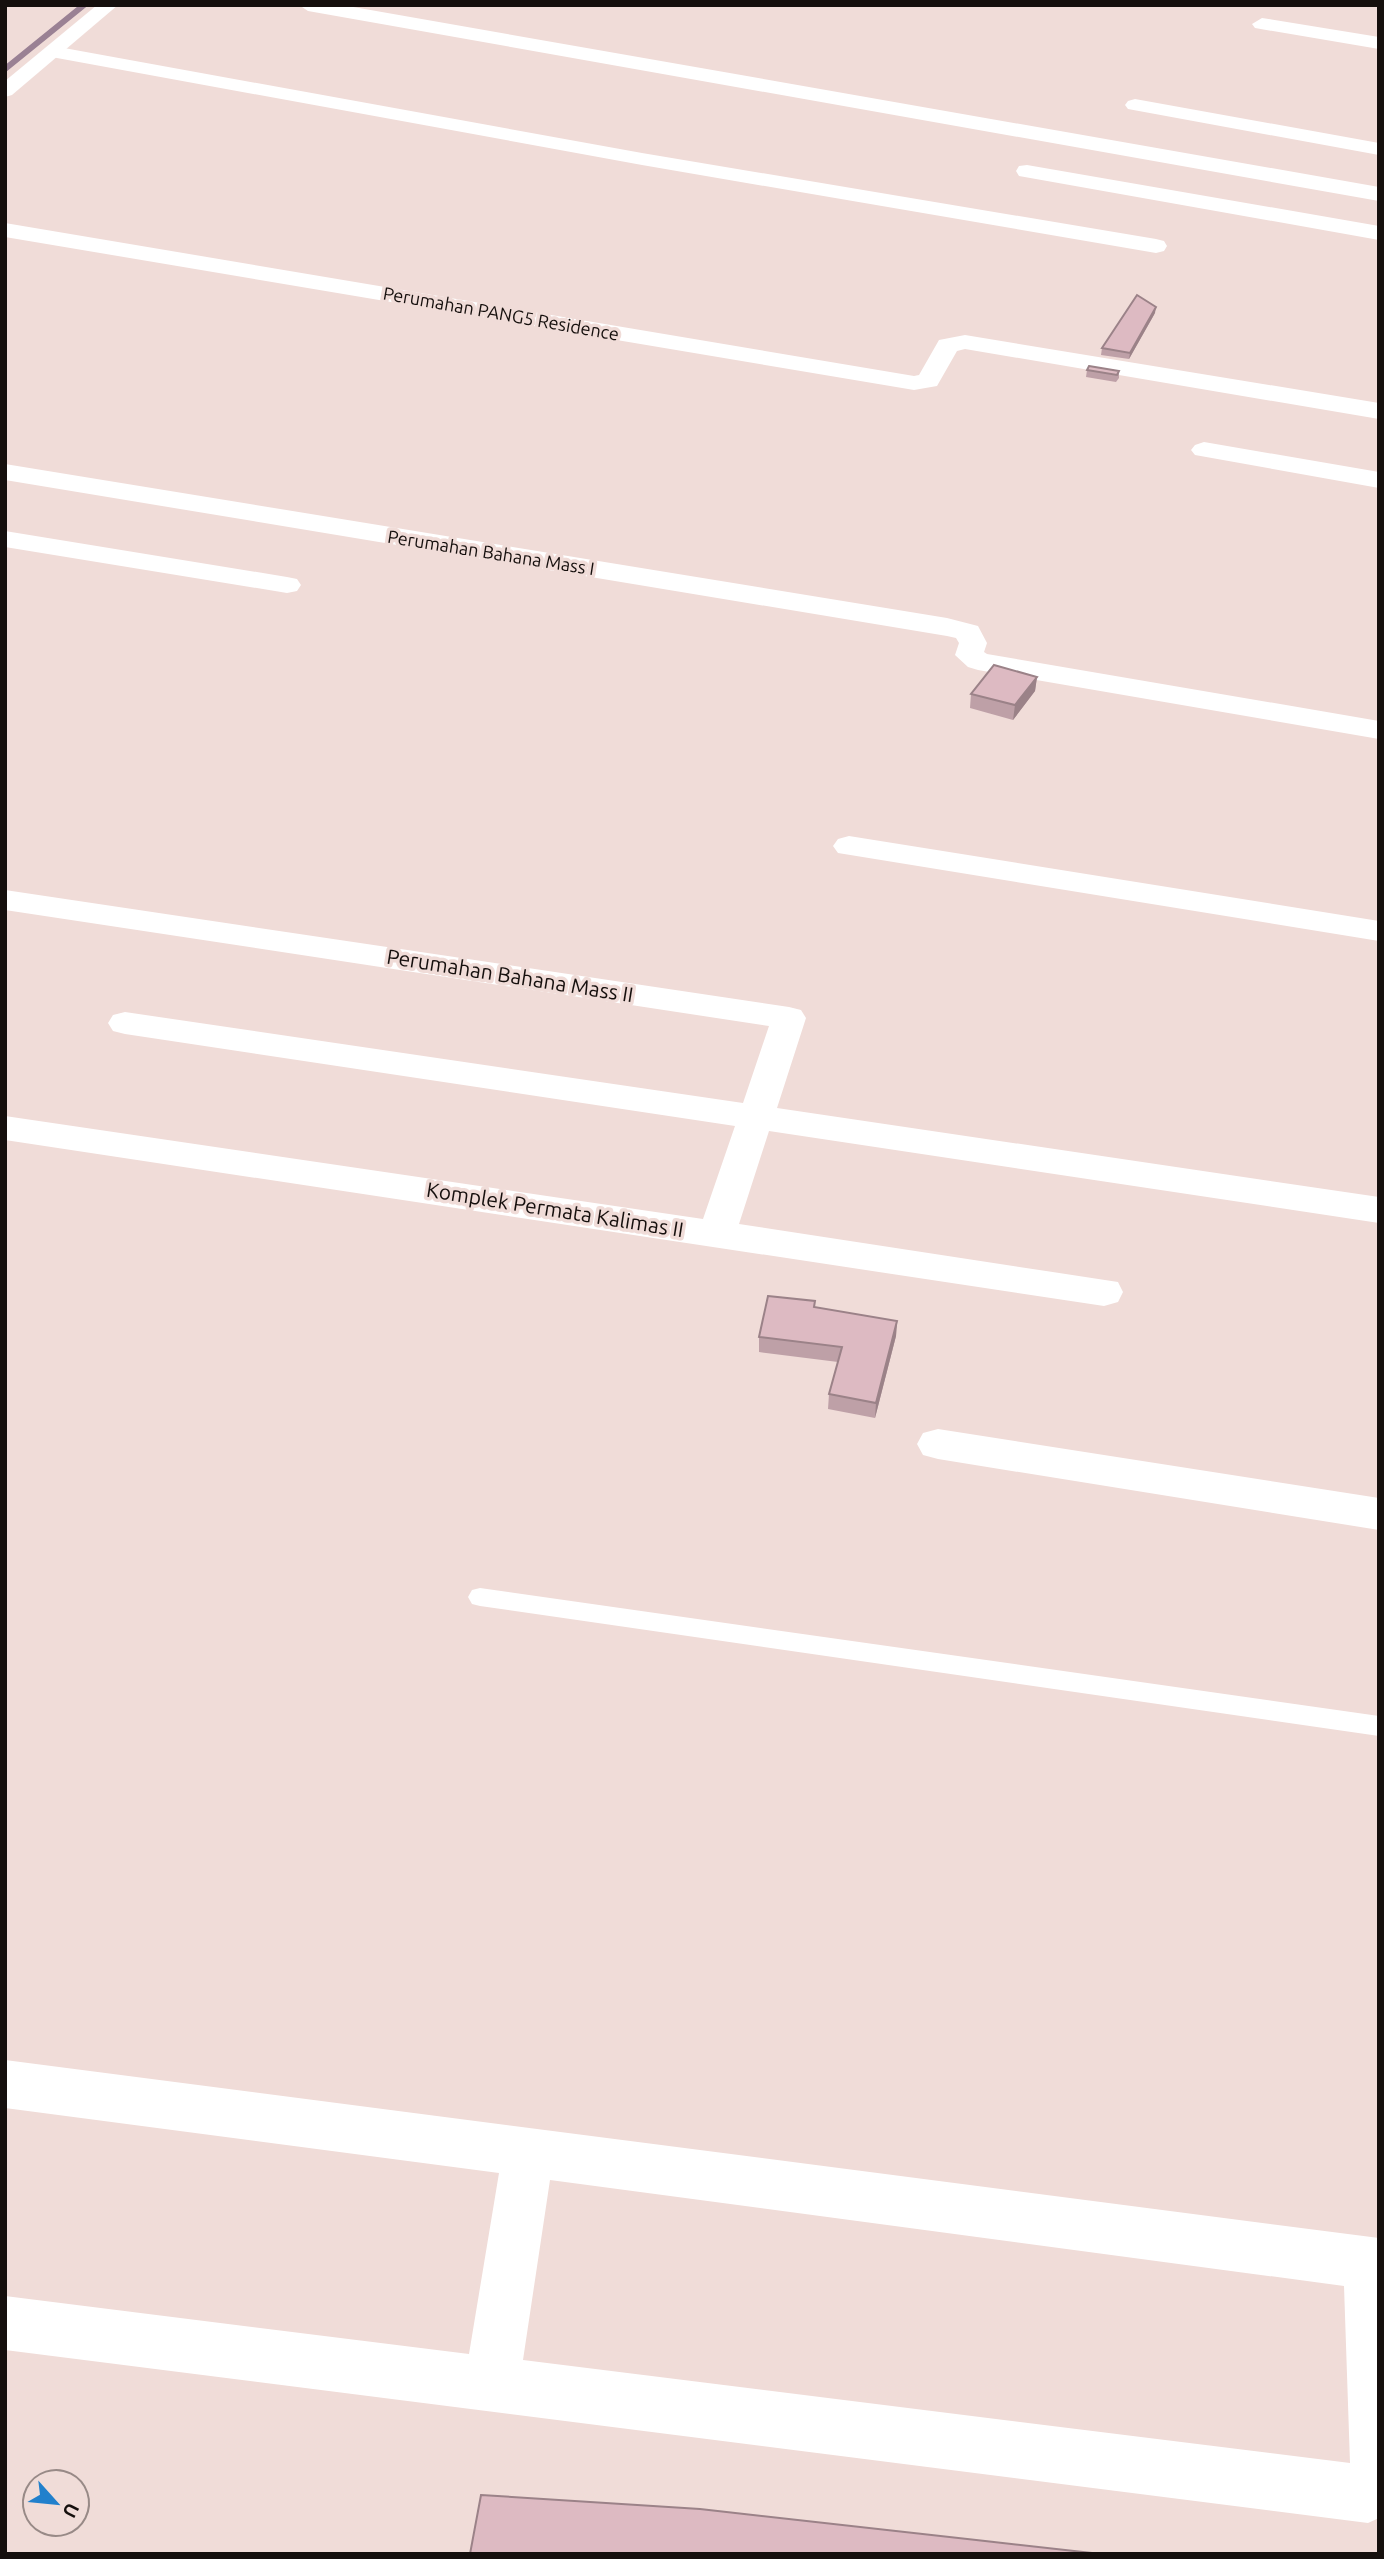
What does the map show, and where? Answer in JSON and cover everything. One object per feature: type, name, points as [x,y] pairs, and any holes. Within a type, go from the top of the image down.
[{"type":"street","points":[[5,91],[109,5]]},
{"type":"street","points":[[308,5],[1379,194]]},
{"type":"street","points":[[1262,24],[1379,43]]},
{"type":"street","points":[[52,52],[670,163],[1156,246]]},
{"type":"street","points":[[1135,105],[1379,149]]},
{"type":"street","points":[[1027,171],[1379,233]]},
{"type":"street","name":"Perumahan PANG5 Residence","points":[[5,230],[914,383],[928,381],[948,345],[965,342],[1379,411]]},
{"type":"street","points":[[1203,450],[1379,480]]},
{"type":"street","name":"Perumahan Bahana Mass I","points":[[5,472],[947,626],[965,630],[972,640],[969,655],[978,661],[1379,730]]},
{"type":"street","points":[[5,539],[287,585]]},
{"type":"street","points":[[849,846],[1379,931]]},
{"type":"street","name":"Perumahan Bahana Mass II","points":[[5,900],[789,1018],[717,1234]]},
{"type":"street","points":[[125,1023],[1379,1210]]},
{"type":"street","name":"Komplek Permata Kalimas II","points":[[5,1128],[1104,1292]]},
{"type":"street","points":[[938,1444],[1379,1514]]},
{"type":"street","points":[[5,2084],[1374,2264],[1379,2476]]},
{"type":"street","points":[[492,2383],[528,2154]]},
{"type":"street","points":[[5,2323],[1368,2494],[1379,2485]]},
{"type":"lane","points":[[480,1597],[1379,1726]]},
{"type":"building","points":[[1137,295],[1156,307],[1130,353],[1102,348]]},
{"type":"building","points":[[1089,366],[1119,371],[1117,375],[1087,370]]},
{"type":"building","points":[[994,665],[1037,677],[1015,705],[971,694]]},
{"type":"building","points":[[768,1296],[815,1301],[814,1307],[897,1321],[876,1403],[829,1394],[842,1347],[759,1337]]},
{"type":"building","points":[[481,2495],[700,2509],[1101,2554],[470,2554]]},
{"type":"waterway","points":[[5,69],[84,5]]}]
